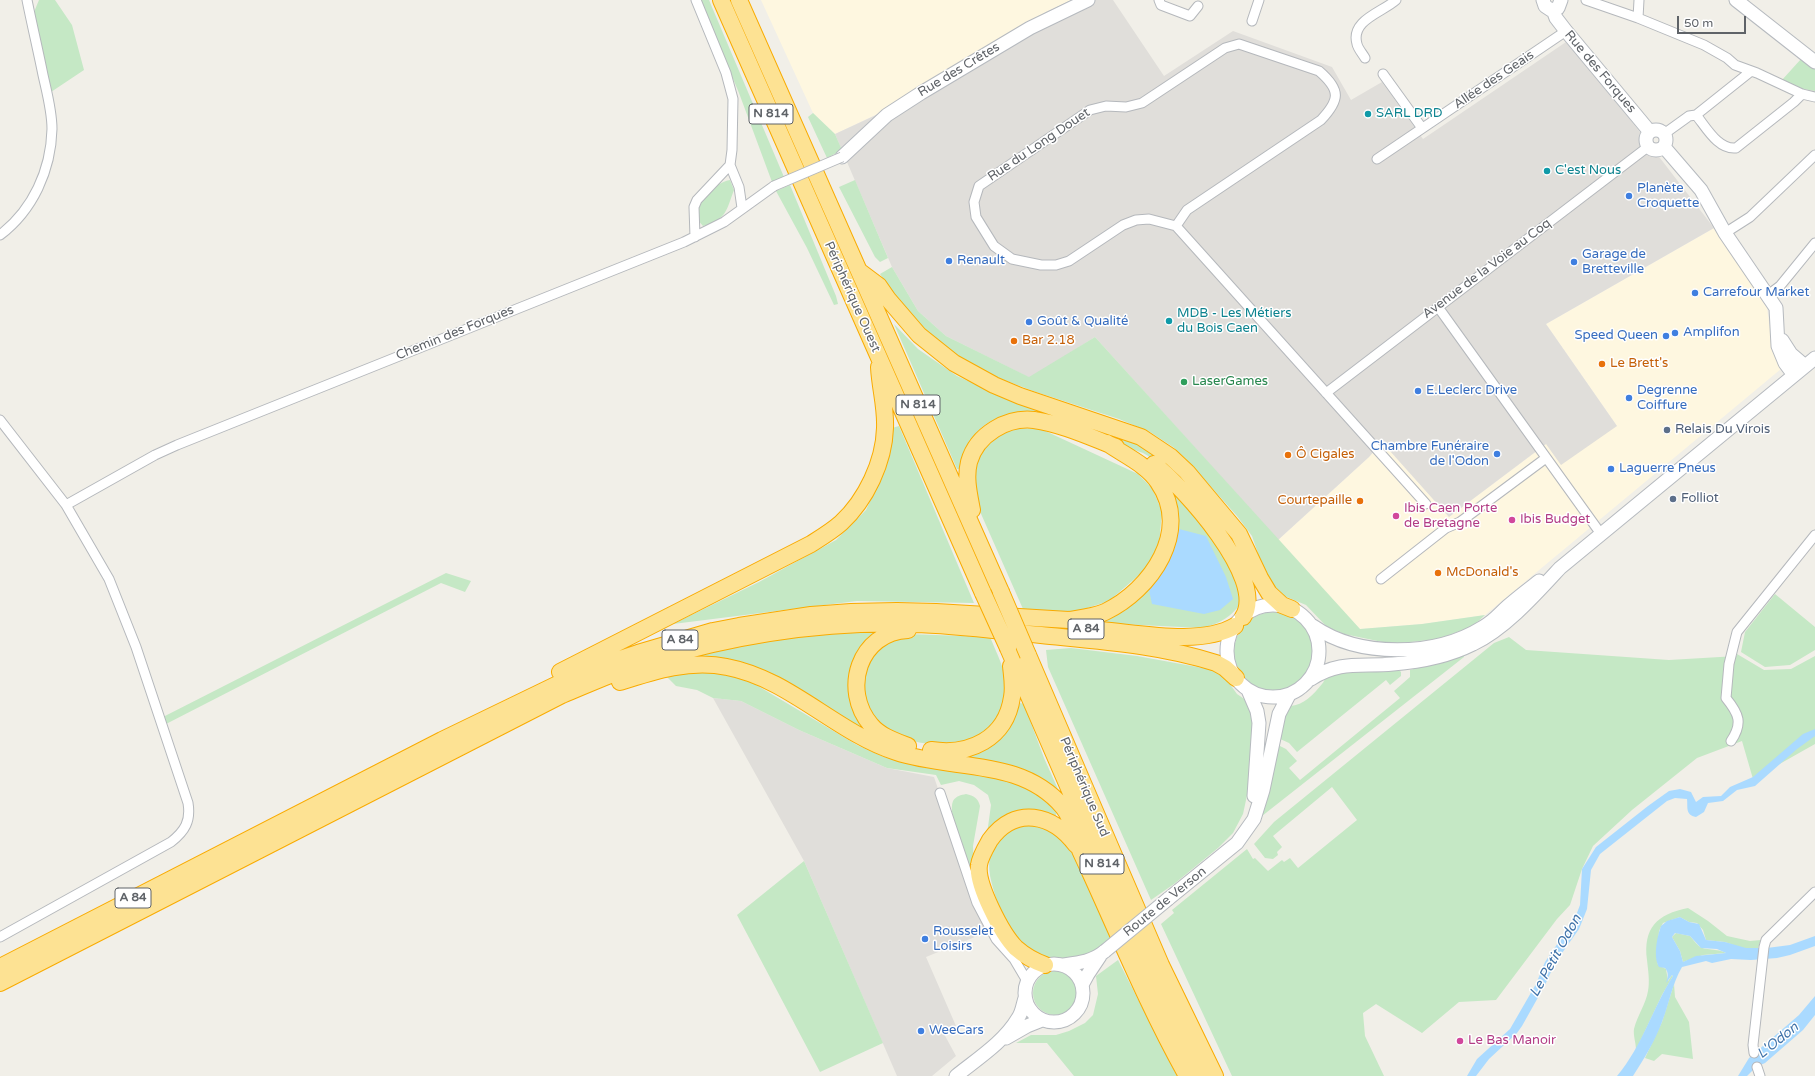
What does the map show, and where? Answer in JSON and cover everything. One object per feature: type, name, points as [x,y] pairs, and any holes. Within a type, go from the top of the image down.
[{"type":"highway","name":"Périphérique Ouest","points":[[721,0],[983,593]]},
{"type":"highway","name":"Périphérique Ouest","points":[[739,0],[978,539]]},
{"type":"highway","points":[[858,270],[879,286],[892,305],[919,335],[954,363],[994,385],[1020,396],[1141,438],[1158,446],[1192,478],[1239,534],[1260,578],[1269,593],[1282,605],[1292,609]]},
{"type":"highway","points":[[442,740],[525,690],[811,544],[842,522],[854,508],[870,483],[879,462],[883,445],[885,413],[879,384],[878,356]]},
{"type":"highway","points":[[978,539],[967,477],[969,461],[974,450],[990,432],[1009,423],[1032,420],[1047,422],[1142,456],[1160,469],[1191,501],[1222,539],[1240,570],[1248,592],[1248,605],[1239,621]]},
{"type":"highway","points":[[936,612],[1069,620],[1092,616],[1104,612],[1128,597],[1146,581],[1160,560],[1171,529],[1166,494],[1158,481],[1145,468],[1107,444]]},
{"type":"highway","name":"Périphérique Sud","points":[[978,539],[1161,965],[1215,1076]]},
{"type":"highway","name":"Périphérique Sud","points":[[983,593],[1132,934],[1200,1076]]},
{"type":"highway","name":"A 84","points":[[0,966],[442,740],[564,681],[598,666],[713,631],[774,620],[819,615],[897,611],[936,612],[1090,630],[1175,636],[1206,636],[1228,630],[1239,621]]},
{"type":"highway","name":"A 84","points":[[0,983],[516,718],[592,682],[653,660],[745,638],[793,630],[846,625],[914,624],[970,628],[1118,643],[1156,649],[1216,663],[1225,668],[1236,678]]},
{"type":"highway","points":[[970,628],[904,630],[889,634],[868,650],[859,666],[856,692],[858,704],[871,726],[882,734],[900,743],[921,749],[952,752],[972,748],[980,744],[998,730],[1010,708],[1013,687],[1008,648]]},
{"type":"highway","points":[[516,718],[622,681],[668,669],[698,664],[726,666],[757,675],[773,682],[856,735],[881,747],[916,758],[993,769],[1028,780],[1049,794],[1064,809],[1070,818],[1081,851],[1150,1007],[1187,1076]]},
{"type":"highway","points":[[1045,965],[1035,962],[1015,946],[997,919],[983,889],[979,866],[983,853],[996,832],[1005,825],[1016,820],[1030,817],[1040,818],[1051,822],[1072,839],[1081,851]]},
{"type":"main road","name":"Rue des Crêtes","points":[[842,157],[887,115],[1030,28],[1088,0]]},
{"type":"main road","name":"Rue des Forques","points":[[1543,0],[1546,8],[1561,3]]},
{"type":"main road","points":[[1736,0],[1815,62]]},
{"type":"main road","name":"Rue des Forques","points":[[1561,3],[1556,18],[1650,132]]},
{"type":"main road","points":[[1659,130],[1664,134],[1667,140],[1664,147],[1656,150],[1648,146],[1647,137],[1650,132],[1659,130]]},
{"type":"main road","points":[[1664,147],[1701,190],[1725,233],[1776,308],[1778,346],[1785,363],[1794,375]]},
{"type":"main road","points":[[1777,329],[1786,348],[1805,366]]},
{"type":"main road","points":[[1311,679],[1316,669],[1320,647],[1317,636],[1307,619],[1292,609],[1271,605],[1261,607],[1239,621],[1228,643],[1227,652],[1230,666],[1236,678],[1248,690],[1258,695],[1268,697],[1289,695],[1301,689],[1311,679],[1320,673],[1335,667],[1404,663],[1447,654],[1473,644],[1523,607],[1560,568],[1815,358]]},
{"type":"main road","points":[[1312,626],[1340,641],[1378,649],[1416,648],[1441,644],[1458,639],[1484,627],[1544,577],[1560,568]]},
{"type":"main road","name":"Route de Verson","points":[[1226,852],[1246,821],[1256,792],[1260,723],[1257,711],[1248,690]]},
{"type":"main road","name":"Route de Verson","points":[[1062,964],[1081,963],[1092,960],[1104,953],[1242,837],[1254,819],[1260,805],[1280,714],[1289,695]]},
{"type":"main road","name":"Route de Verson","points":[[1082,985],[1088,974],[1104,953]]},
{"type":"main road","points":[[1053,963],[1062,964],[1071,969],[1078,976],[1082,985],[1083,996],[1080,1006],[1073,1015],[1064,1020],[1053,1022],[1042,1020],[1034,1015],[1028,1007],[1024,989],[1027,981],[1031,974],[1045,965],[1053,963]]},
{"type":"main road","points":[[956,1076],[996,1043],[1019,1018],[1025,998]]},
{"type":"main road","points":[[996,1043],[1027,1026],[1042,1020]]},
{"type":"street","points":[[0,235],[20,216],[34,197],[47,164],[51,138],[50,107],[27,0]]},
{"type":"street","points":[[696,0],[726,73],[733,99],[732,150],[730,166],[739,187],[742,208]]},
{"type":"street","points":[[1159,0],[1161,5],[1190,16],[1198,6]]},
{"type":"street","points":[[1252,21],[1259,0]]},
{"type":"street","points":[[1365,58],[1357,44],[1358,30],[1366,20],[1396,0]]},
{"type":"street","points":[[1586,0],[1638,18],[1704,45],[1727,58],[1735,65],[1750,72],[1757,73],[1802,94],[1815,97]]},
{"type":"street","points":[[1638,18],[1639,0]]},
{"type":"street","name":"Allée des Geais","points":[[1377,159],[1566,31]]},
{"type":"street","name":"Rue du Long Douet","points":[[1239,44],[1319,71],[1330,80],[1336,94],[1334,107],[1321,120],[1187,210],[1176,226],[1149,219],[1136,220],[1123,225],[1069,261],[1056,265],[1041,265],[1012,259],[994,246],[976,217],[974,202],[979,186],[1090,110],[1106,106],[1126,107],[1142,103],[1225,48],[1239,44]]},
{"type":"street","points":[[1735,65],[1736,82]]},
{"type":"street","points":[[1664,134],[1689,116],[1696,115],[1750,72]]},
{"type":"street","points":[[1382,74],[1422,128]]},
{"type":"street","points":[[1696,115],[1721,144],[1728,149],[1736,148],[1802,94]]},
{"type":"street","name":"Avenue de la Voie au Coq","points":[[1326,393],[1648,146]]},
{"type":"street","points":[[1725,233],[1750,217],[1815,155]]},
{"type":"street","name":"Chemin des Forques","points":[[66,505],[155,455],[177,445],[694,237],[724,222],[774,186],[842,157]]},
{"type":"street","points":[[694,237],[694,207],[697,200],[730,166]]},
{"type":"street","points":[[1176,226],[1426,504]]},
{"type":"street","points":[[1768,295],[1780,286],[1815,243]]},
{"type":"street","points":[[1438,307],[1601,534]]},
{"type":"street","points":[[0,420],[66,505],[108,579],[136,647],[188,803],[190,816],[185,829],[172,842],[0,937]]},
{"type":"street","points":[[1381,579],[1446,528],[1460,522],[1546,458]]},
{"type":"street","points":[[1731,741],[1737,732],[1739,721],[1735,709],[1726,698],[1729,664],[1737,632],[1815,535]]},
{"type":"street","points":[[940,793],[980,909],[996,939],[1014,959],[1027,981]]},
{"type":"street","points":[[1754,1053],[1753,1045],[1766,940],[1815,892]]},
{"type":"shaded area","points":[[761,0],[1071,0],[1046,12],[888,109],[835,134],[813,113]]},
{"type":"shaded area","points":[[1071,0],[1113,0],[1164,76],[1233,31],[1332,67],[1351,100],[1382,82],[1423,139],[1566,42],[1599,79],[1714,228],[1546,324],[1617,426],[1561,465],[1546,444],[1449,517],[1382,442],[1369,457],[1278,540],[1095,337],[1030,378],[946,336],[918,311],[892,267],[835,134],[889,109],[1046,12]]},
{"type":"shaded area","points":[[1714,228],[1767,308],[1772,343],[1781,369],[1485,615],[1422,624],[1360,629],[1278,540],[1369,457],[1382,442],[1449,517],[1546,444],[1617,426],[1546,324]]},
{"type":"shaded area","points":[[713,698],[741,701],[799,730],[887,768],[934,777],[987,932],[926,957],[956,1026],[943,1032],[956,1056],[932,1076],[897,1076],[804,861]]},
{"type":"green space","points":[[39,0],[55,0],[72,25],[84,70],[51,92],[34,12]]},
{"type":"green space","points":[[700,0],[709,0],[784,177],[772,182],[739,93]]},
{"type":"green space","points":[[1801,59],[1815,69],[1815,91],[1803,89],[1782,80]]},
{"type":"green space","points":[[813,113],[835,134],[842,150],[827,158],[808,117]]},
{"type":"green space","points":[[730,180],[734,190],[727,209],[717,220],[703,226],[699,219],[698,212],[699,205],[703,198],[716,186]]},
{"type":"green space","points":[[855,180],[888,258],[880,262],[875,257],[839,187]]},
{"type":"green space","points":[[790,185],[838,304],[834,305],[807,248],[776,191]]},
{"type":"green space","points":[[892,267],[918,311],[946,336],[1029,377],[1095,337],[1360,629],[1422,624],[1485,615],[1473,626],[1438,639],[1392,644],[1344,634],[1327,627],[1306,605],[1282,595],[1272,585],[1265,574],[1252,536],[1237,516],[1188,461],[1173,447],[1150,432],[1119,419],[1033,391],[991,375],[963,359],[930,336],[899,302],[880,274]]},
{"type":"green space","points":[[894,324],[918,349],[957,376],[999,395],[1140,443],[1174,465],[1226,525],[1248,565],[1160,463],[1143,453],[1026,412],[1000,417],[982,427],[969,444],[960,469],[957,469]]},
{"type":"green space","points":[[899,426],[974,603],[857,601],[673,624],[759,582],[836,540],[866,510],[882,475],[892,428]]},
{"type":"green space","points":[[1015,428],[1041,429],[1138,474],[1152,488],[1162,511],[1159,546],[1146,569],[1109,601],[1078,611],[1037,612],[1023,609],[978,507],[974,468],[987,442]]},
{"type":"green space","points":[[1168,485],[1192,509],[1235,568],[1243,600],[1235,611],[1226,618],[1215,624],[1202,628],[1097,623],[1111,616],[1138,598],[1161,574],[1169,561],[1176,546],[1179,524],[1176,507]]},
{"type":"green space","points":[[446,573],[471,581],[465,592],[441,583],[166,724],[163,717]]},
{"type":"green space","points":[[1775,594],[1815,627],[1815,650],[1790,665],[1765,667],[1741,652],[1745,632]]},
{"type":"green space","points":[[1274,612],[1289,615],[1302,624],[1311,637],[1314,652],[1311,667],[1302,680],[1289,689],[1274,692],[1259,689],[1246,680],[1237,667],[1234,652],[1237,637],[1246,624],[1259,615]]},
{"type":"green space","points":[[887,630],[851,677],[889,746],[772,679],[665,664],[742,644],[829,633]]},
{"type":"green space","points":[[909,634],[990,637],[1003,669],[1006,689],[999,716],[982,734],[957,743],[930,744],[903,738],[881,724],[867,705],[864,679],[872,653],[881,644]]},
{"type":"green space","points":[[1509,637],[1526,650],[1669,660],[1737,656],[1737,654],[1764,670],[1791,669],[1815,656],[1815,744],[1753,779],[1742,741],[1697,758],[1632,810],[1593,846],[1582,869],[1570,905],[1557,919],[1496,1000],[1459,1002],[1422,1033],[1376,1004],[1363,1013],[1365,1036],[1384,1076],[1232,1076],[1161,924],[1174,913],[1172,910],[1247,849],[1253,859],[1255,858],[1268,871],[1282,860],[1284,862],[1290,858],[1298,868],[1357,820],[1332,787],[1273,836],[1282,847],[1277,852],[1278,855],[1273,859],[1265,858],[1254,844],[1274,822],[1494,643]]},
{"type":"green space","points":[[1071,648],[1137,656],[1214,670],[1222,673],[1237,694],[1250,703],[1255,722],[1248,791],[1243,814],[1233,833],[1218,848],[1174,884],[1151,900],[1048,667],[1046,650]]},
{"type":"green space","points":[[1464,655],[1464,657],[1262,816],[1258,815],[1277,747],[1280,746],[1286,749],[1297,761],[1289,768],[1300,780],[1400,698],[1394,691],[1410,677],[1410,670]]},
{"type":"green space","points":[[1398,669],[1401,672],[1401,676],[1390,685],[1386,680],[1297,752],[1289,743],[1278,738],[1283,717],[1290,706],[1300,704],[1312,696],[1327,676],[1333,673],[1350,671]]},
{"type":"green space","points":[[698,671],[726,673],[753,683],[857,745],[884,757],[917,765],[1000,778],[1022,786],[1040,797],[1057,812],[1056,815],[987,834],[991,805],[988,795],[974,785],[959,781],[941,785],[936,775],[887,768],[799,730],[741,701],[713,698],[697,690],[676,686],[667,677]]},
{"type":"green space","points":[[1020,703],[1024,704],[1044,758],[1062,798],[962,756],[999,738],[1012,723]]},
{"type":"green space","points":[[966,794],[975,798],[980,806],[973,846],[974,873],[971,872],[958,836],[952,807],[954,799],[960,795]]},
{"type":"green space","points":[[1030,824],[1052,830],[1071,850],[1111,938],[1095,953],[1086,956],[1059,958],[1041,956],[1033,953],[1022,946],[1017,940],[1001,911],[990,876],[989,864],[991,853],[1008,828]]},
{"type":"green space","points":[[804,861],[883,1043],[820,1072],[737,915]]},
{"type":"green space","points":[[1688,908],[1727,936],[1750,941],[1761,940],[1758,948],[1741,948],[1725,942],[1706,940],[1703,930],[1697,923],[1689,922],[1680,917],[1663,923],[1659,931],[1657,960],[1658,965],[1666,969],[1668,981],[1672,975],[1673,976],[1662,995],[1636,1050],[1634,1029],[1649,987],[1646,949],[1647,939],[1654,924],[1660,919],[1668,914]]},
{"type":"green space","points":[[1676,933],[1690,936],[1701,948],[1719,950],[1726,953],[1703,955],[1683,962],[1680,951],[1672,937]]},
{"type":"green space","points":[[1118,960],[1177,1076],[1074,1076],[1047,1043],[1016,1043],[1031,1035],[1056,1035],[1069,1031],[1085,1023],[1093,1015],[1098,994],[1096,976]]},
{"type":"green space","points":[[1051,971],[1059,971],[1064,972],[1071,977],[1076,984],[1076,1002],[1071,1009],[1064,1014],[1051,1015],[1043,1012],[1036,1005],[1033,997],[1033,989],[1036,981],[1043,974]]},
{"type":"green space","points":[[1674,984],[1675,997],[1689,1022],[1693,1059],[1662,1054],[1654,1061],[1645,1058],[1662,1022]]},
{"type":"water","points":[[1179,529],[1206,536],[1226,577],[1233,599],[1220,610],[1204,614],[1152,604],[1149,590],[1174,550]]},
{"type":"water","name":"Le Petit Odon","points":[[1815,729],[1815,736],[1797,749],[1755,786],[1737,790],[1723,801],[1708,803],[1704,812],[1696,817],[1689,813],[1687,808],[1687,799],[1675,798],[1667,801],[1600,854],[1591,870],[1587,909],[1579,929],[1555,963],[1545,985],[1522,1026],[1517,1033],[1489,1059],[1476,1076],[1467,1076],[1477,1059],[1510,1029],[1536,984],[1545,962],[1575,918],[1580,905],[1582,869],[1596,847],[1669,791],[1680,789],[1691,792],[1696,802],[1703,797],[1721,796],[1730,787],[1753,777],[1803,734]]},
{"type":"water","points":[[1680,917],[1689,922],[1699,924],[1706,940],[1725,942],[1746,948],[1767,948],[1790,945],[1815,936],[1815,946],[1777,958],[1751,960],[1731,959],[1712,963],[1706,961],[1682,967],[1653,1043],[1633,1076],[1617,1076],[1634,1052],[1673,976],[1672,975],[1666,983],[1668,973],[1665,968],[1659,967],[1656,958],[1656,947],[1661,926],[1667,921]],"holes":[[[1675,933],[1690,936],[1701,948],[1717,949],[1726,953],[1696,956],[1683,962],[1680,951],[1672,937]]]},
{"type":"water","name":"L'Odon","points":[[1815,996],[1815,1015],[1803,1030],[1765,1063],[1756,1067],[1747,1076],[1738,1076],[1749,1058],[1799,1015]]},
{"type":"place","name":"SARL DRD","points":[[1368,114]]},
{"type":"place","name":"C'est Nous","points":[[1547,171]]},
{"type":"place","name":"Planète Croquette","points":[[1629,196]]},
{"type":"place","name":"Renault","points":[[949,261]]},
{"type":"place","name":"Garage de Bretteville","points":[[1574,262]]},
{"type":"place","name":"Carrefour Market","points":[[1695,293]]},
{"type":"place","name":"MDB - Les Métiers du Bois Caen","points":[[1169,321]]},
{"type":"place","name":"Goût & Qualité","points":[[1029,322]]},
{"type":"place","name":"Amplifon","points":[[1675,333]]},
{"type":"place","name":"Speed Queen","points":[[1666,336]]},
{"type":"place","name":"Bar 2.18","points":[[1014,341]]},
{"type":"place","name":"Le Brett's","points":[[1602,364]]},
{"type":"place","name":"LaserGames","points":[[1184,382]]},
{"type":"place","name":"E.Leclerc Drive","points":[[1418,391]]},
{"type":"place","name":"Degrenne Coiffure","points":[[1629,398]]},
{"type":"place","name":"Relais Du Virois","points":[[1667,430]]},
{"type":"place","name":"Chambre Funéraire de l'Odon","points":[[1497,454]]},
{"type":"place","name":"Ô Cigales","points":[[1288,455]]},
{"type":"place","name":"Laguerre Pneus","points":[[1611,469]]},
{"type":"place","name":"Folliot","points":[[1673,499]]},
{"type":"place","name":"Courtepaille","points":[[1360,501]]},
{"type":"place","name":"Ibis Caen Porte de Bretagne","points":[[1396,516]]},
{"type":"place","name":"Ibis Budget","points":[[1512,520]]},
{"type":"place","name":"McDonald's","points":[[1438,573]]},
{"type":"place","name":"Rousselet Loisirs","points":[[925,939]]},
{"type":"place","name":"WeeCars","points":[[921,1031]]},
{"type":"place","name":"Le Bas Manoir","points":[[1460,1041]]}]
